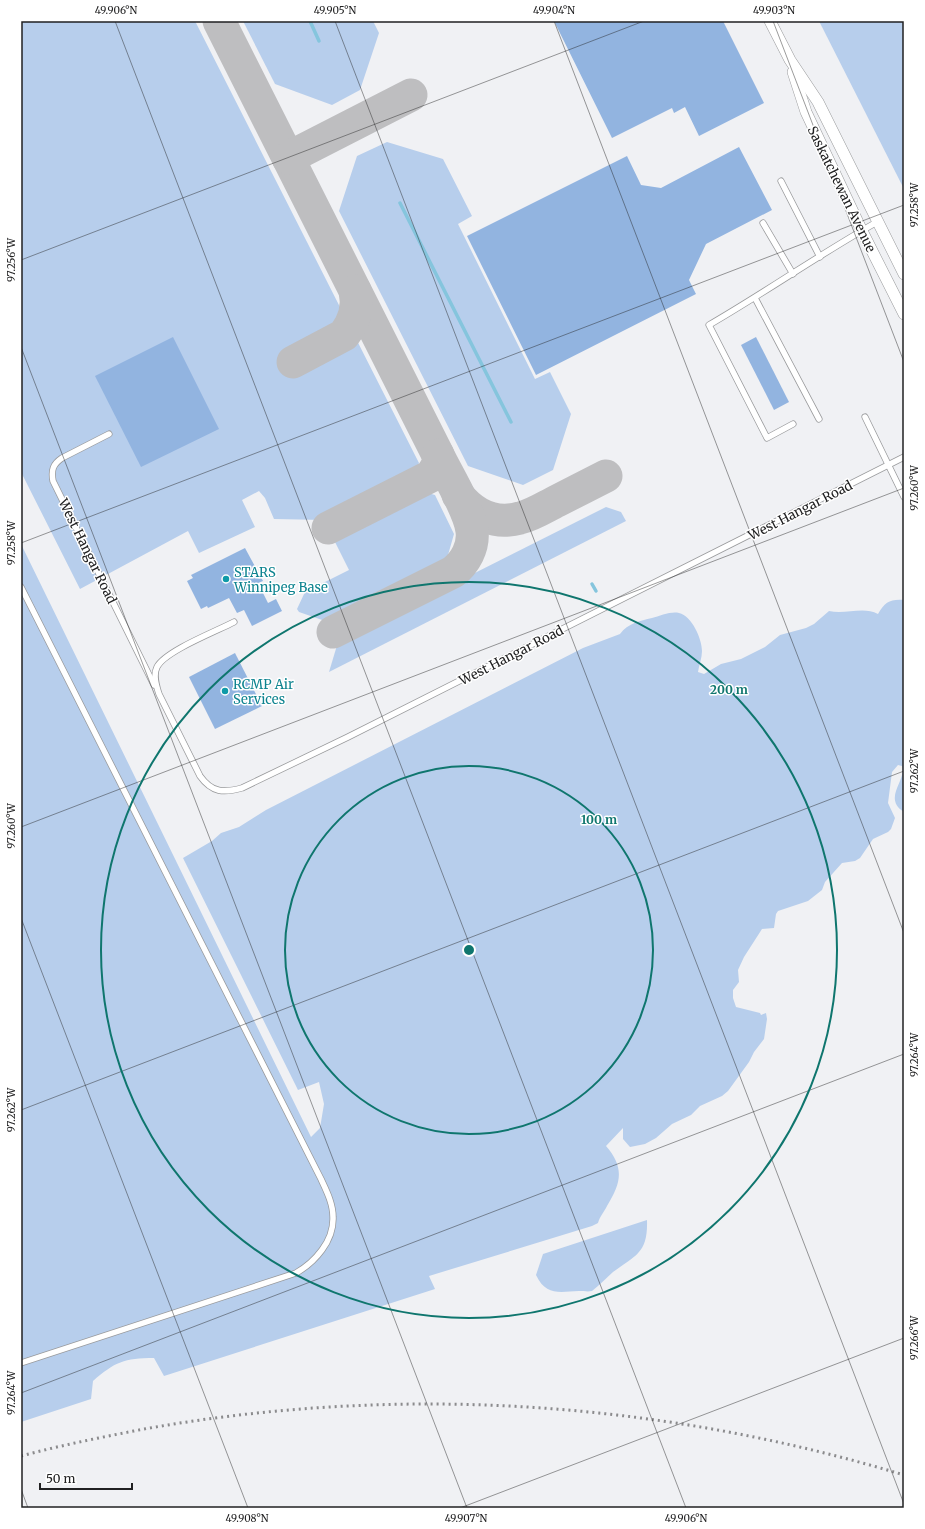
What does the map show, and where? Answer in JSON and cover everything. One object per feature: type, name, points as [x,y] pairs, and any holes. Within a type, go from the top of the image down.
[{"type":"street","name":"Saskatchewan Avenue","points":[[770,21],[790,60],[818,102],[904,274]]},
{"type":"street","name":"Saskatchewan Avenue","points":[[790,60],[806,112],[862,231],[904,314]]},
{"type":"lane","points":[[781,181],[820,257]]},
{"type":"lane","points":[[793,424],[767,438],[709,325],[755,298],[838,244],[877,222]]},
{"type":"lane","points":[[763,223],[793,274]]},
{"type":"lane","points":[[755,298],[820,419]]},
{"type":"lane","points":[[865,417],[904,497]]},
{"type":"lane","name":"West Hangar Road","points":[[110,434],[55,462],[52,471],[53,481],[200,776],[206,784],[213,789],[222,791],[232,791],[242,788],[362,730],[904,457]]},
{"type":"lane","points":[[21,587],[321,1179],[331,1204],[333,1217],[331,1230],[326,1243],[318,1256],[296,1273],[21,1363]]},
{"type":"lane","name":"West Hangar Road","points":[[159,694],[156,686],[156,671],[158,665],[163,660],[192,643],[234,622]]},
{"type":"shaded area","points":[[21,21],[195,21],[419,463],[414,475],[325,520],[274,519],[265,498],[259,491],[242,500],[255,527],[199,553],[188,531],[80,589],[21,472]]},
{"type":"shaded area","points":[[243,21],[373,21],[379,33],[360,90],[332,105],[275,84]]},
{"type":"shaded area","points":[[819,21],[904,21],[904,189]]},
{"type":"shaded area","points":[[387,142],[443,159],[472,216],[458,224],[535,379],[550,372],[571,414],[553,470],[523,485],[468,466],[339,211],[357,156]]},
{"type":"shaded area","points":[[421,491],[435,495],[454,534],[446,562],[328,622],[299,612],[297,609],[305,592],[349,570],[332,536]]},
{"type":"shaded area","points":[[606,507],[621,512],[626,521],[329,672],[338,642]]},
{"type":"shaded area","points":[[21,544],[311,1137],[320,1128],[324,1104],[319,1082],[298,1090],[183,858],[212,841],[221,833],[239,827],[266,810],[583,648],[620,634],[627,627],[639,621],[673,613],[684,615],[692,623],[698,634],[702,646],[702,654],[698,672],[704,674],[721,664],[741,659],[765,647],[780,635],[806,628],[814,624],[829,611],[866,611],[878,614],[888,602],[899,600],[904,600],[904,812],[898,807],[895,801],[895,795],[903,772],[902,766],[898,765],[892,772],[888,803],[895,818],[891,829],[873,839],[860,858],[855,861],[842,863],[825,882],[822,890],[808,901],[778,911],[776,914],[774,928],[762,929],[744,957],[738,970],[739,982],[733,990],[733,998],[736,1007],[760,1013],[761,1015],[766,1013],[767,1019],[764,1039],[754,1052],[749,1062],[728,1091],[722,1096],[700,1106],[691,1115],[672,1124],[656,1138],[645,1144],[630,1147],[623,1139],[623,1128],[606,1146],[616,1161],[619,1176],[612,1198],[598,1223],[429,1276],[435,1289],[164,1376],[154,1358],[135,1359],[120,1362],[93,1381],[91,1399],[21,1422]]},
{"type":"shaded area","points":[[647,1220],[645,1240],[639,1252],[613,1272],[592,1291],[559,1292],[549,1290],[540,1282],[536,1275],[543,1254]]},
{"type":"building","points":[[554,21],[723,21],[764,103],[699,136],[685,107],[674,113],[672,108],[612,138]]},
{"type":"building","points":[[739,147],[772,210],[706,244],[689,280],[696,294],[536,375],[467,236],[627,156],[641,185],[661,188]]},
{"type":"building","points":[[173,337],[219,429],[141,467],[95,376]]},
{"type":"building","points":[[756,337],[789,402],[774,410],[741,345]]},
{"type":"building","name":"STARS Winnipeg Base","points":[[245,548],[263,581],[258,583],[268,603],[276,599],[282,611],[252,626],[244,610],[237,613],[229,598],[208,608],[207,606],[201,609],[187,581],[193,578],[191,575]]},
{"type":"building","name":"RCMP Air Services","points":[[235,653],[262,706],[215,729],[189,677]]},
{"type":"waterway","points":[[310,21],[319,41]]},
{"type":"waterway","points":[[400,203],[511,422]]},
{"type":"waterway","points":[[592,584],[596,591]]},
{"type":"taxiway","points":[[219,21],[438,455]]},
{"type":"taxiway","points":[[288,158],[411,95]]},
{"type":"taxiway","points":[[293,362],[344,335],[355,314],[355,291]]},
{"type":"taxiway","points":[[328,528],[431,476],[439,463],[438,455],[463,503],[472,531],[472,543],[468,554],[453,572],[333,632]]},
{"type":"taxiway","points":[[458,495],[471,508],[486,517],[511,520],[525,517],[534,513],[606,476]]},
{"type":"railway","points":[[21,1456],[144,1429],[239,1415],[335,1407],[431,1404],[527,1407],[622,1416],[717,1430],[811,1450],[904,1475]]},
{"type":"place","name":"STARS Winnipeg Base","points":[[226,579]]},
{"type":"place","name":"RCMP Air Services","points":[[225,691]]}]
